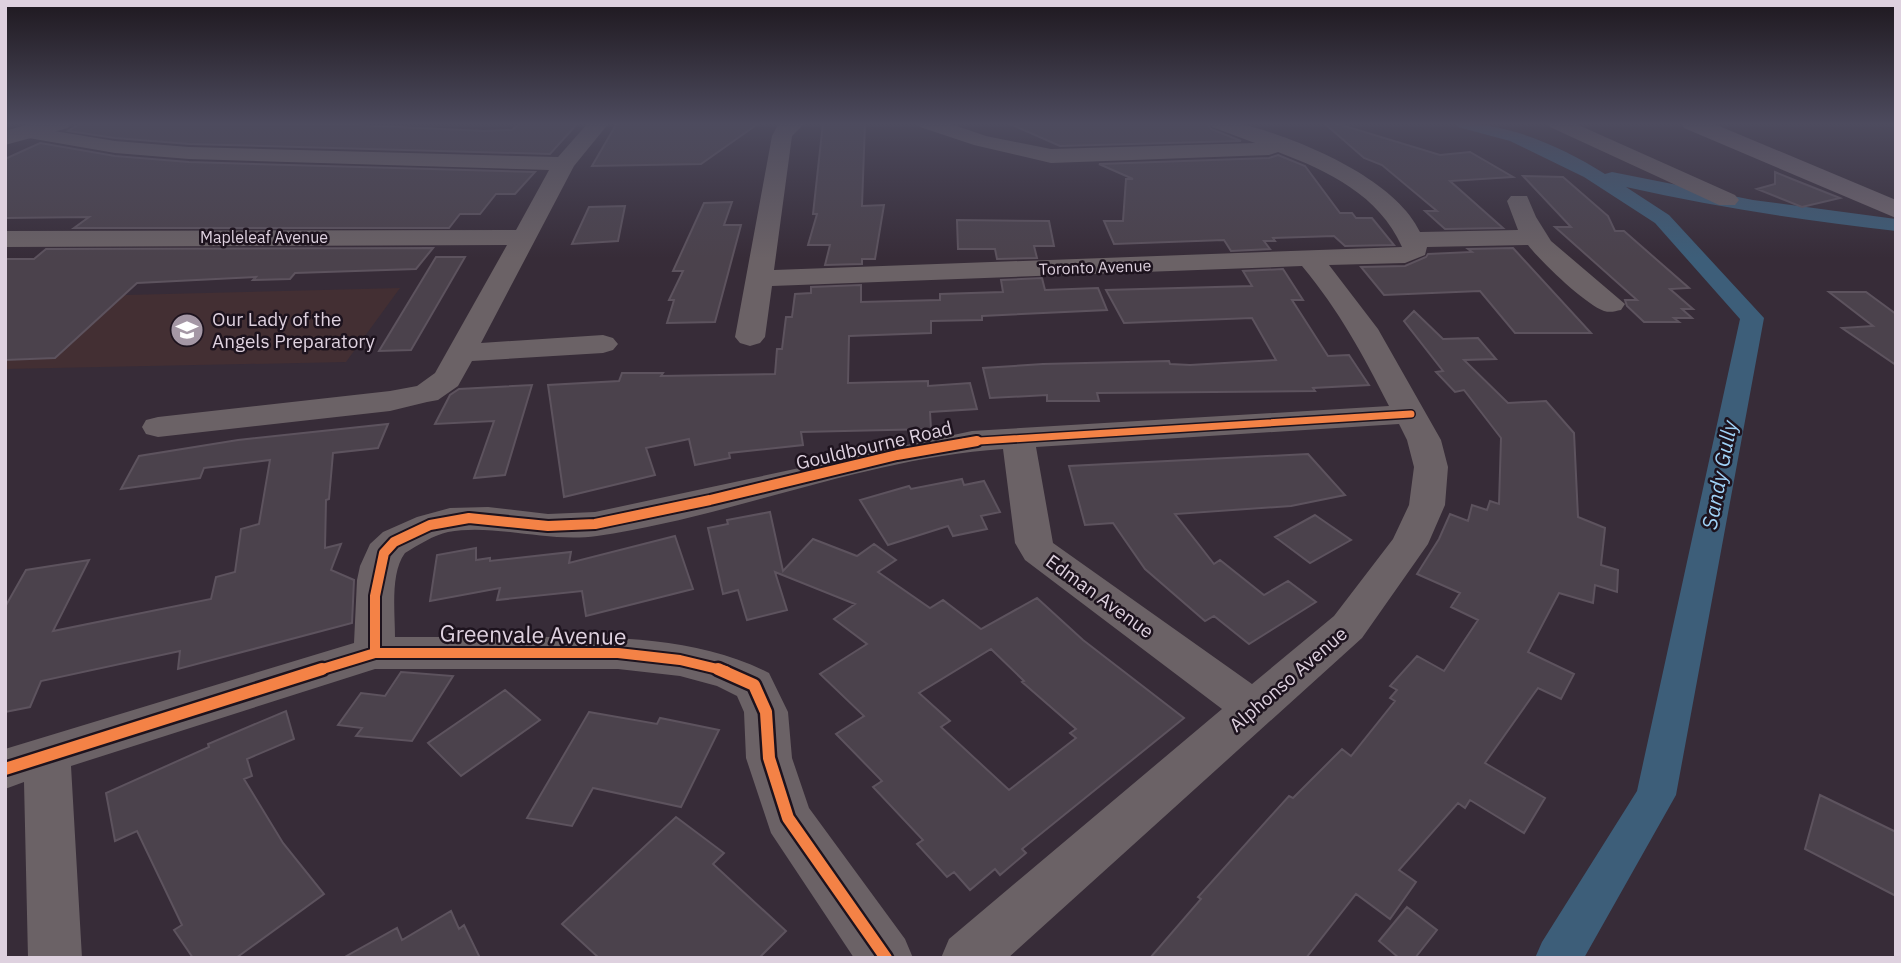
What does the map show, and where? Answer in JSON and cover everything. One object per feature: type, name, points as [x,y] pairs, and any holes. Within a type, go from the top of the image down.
[{"type":"highway","points":[[1797,168],[1896,210]]},
{"type":"highway","points":[[1829,168],[1896,195]]},
{"type":"street","points":[[158,427],[390,401],[427,393],[455,366],[562,168]]},
{"type":"street","points":[[750,337],[777,168]]},
{"type":"street","points":[[1336,168],[1368,188],[1402,223],[1413,240],[1535,237]]},
{"type":"street","points":[[1656,168],[1727,200]]},
{"type":"street","points":[[1519,201],[1521,216],[1535,237],[1568,270],[1611,304]]},
{"type":"street","name":"Mapleleaf Avenue","points":[[5,239],[523,237]]},
{"type":"street","name":"Toronto Avenue","points":[[761,278],[1405,255],[1416,250],[1413,240]]},
{"type":"street","name":"Alphonso Avenue","points":[[968,958],[1348,627],[1409,544],[1427,505],[1432,467],[1424,440],[1364,329],[1338,292],[1309,259]]},
{"type":"street","points":[[455,366],[603,344]]},
{"type":"street","name":"Gouldbourne Road","points":[[375,653],[376,578],[390,545],[426,525],[462,518],[505,519],[551,526],[600,523],[714,500],[919,450],[972,441],[1411,414]]},
{"type":"street","name":"Edman Avenue","points":[[1018,438],[1034,543],[1038,551],[1254,709]]},
{"type":"street","name":"Greenvale Avenue","points":[[26,761],[375,653],[618,653],[692,663],[729,672],[754,685],[766,712],[769,758],[788,818],[886,958]]},
{"type":"street","points":[[26,761],[55,958]]},
{"type":"shaded area","name":"Our Lady of the Angels Preparatory","points":[[400,288],[346,362],[5,369],[5,298]]},
{"type":"building","points":[[5,168],[395,168],[535,172],[515,194],[496,194],[480,214],[460,214],[449,228],[74,228],[89,217],[5,218]]},
{"type":"building","points":[[818,168],[863,168],[862,206],[884,205],[875,259],[862,259],[862,264],[825,265],[830,245],[808,245],[817,214],[813,214]]},
{"type":"building","points":[[1108,168],[1306,168],[1340,213],[1352,213],[1356,218],[1372,218],[1394,245],[1345,246],[1334,236],[1273,238],[1275,241],[1264,241],[1270,249],[1231,251],[1224,240],[1114,244],[1104,221],[1123,221],[1126,179],[1133,179]]},
{"type":"building","points":[[1386,168],[1497,168],[1513,177],[1450,181],[1503,228],[1445,229],[1425,211],[1437,211]]},
{"type":"building","points":[[1775,172],[1840,198],[1802,207],[1757,189],[1775,184]]},
{"type":"building","points":[[1523,176],[1563,177],[1608,216],[1615,231],[1624,231],[1689,288],[1670,289],[1693,309],[1682,309],[1692,318],[1674,318],[1679,322],[1644,322],[1627,306],[1625,300],[1637,300],[1555,227],[1571,227]]},
{"type":"building","points":[[732,202],[724,225],[741,225],[715,322],[667,323],[674,300],[669,300],[683,271],[673,271],[704,203]]},
{"type":"building","points":[[625,206],[618,241],[572,244],[589,207]]},
{"type":"building","points":[[957,220],[1049,221],[1054,246],[1034,246],[1037,258],[997,259],[995,249],[958,249]]},
{"type":"building","points":[[433,248],[416,269],[295,273],[290,279],[253,280],[256,277],[137,283],[55,358],[5,360],[5,259],[34,259],[46,249]]},
{"type":"building","points":[[1513,248],[1591,333],[1515,333],[1480,291],[1384,295],[1361,267],[1405,266],[1428,254],[1472,252],[1468,249]]},
{"type":"building","points":[[436,257],[465,257],[411,350],[379,351]]},
{"type":"building","points":[[1283,269],[1303,300],[1292,300],[1328,356],[1349,355],[1369,385],[1313,388],[1315,391],[1097,393],[1099,401],[1047,401],[1047,395],[990,398],[983,368],[1169,361],[1170,364],[1190,365],[1276,360],[1252,318],[1124,323],[1106,290],[1252,286],[1243,271]]},
{"type":"building","points":[[1042,278],[1045,290],[1098,288],[1107,310],[982,316],[982,320],[931,321],[931,333],[849,336],[848,383],[928,381],[928,386],[970,383],[977,409],[930,412],[931,429],[801,432],[803,445],[729,453],[730,458],[695,465],[689,439],[646,448],[655,475],[564,497],[548,385],[619,381],[622,373],[663,373],[661,376],[775,374],[777,349],[782,349],[786,317],[792,317],[795,294],[811,293],[811,287],[861,285],[861,302],[940,300],[940,294],[1003,292],[1001,280]]},
{"type":"building","points":[[1829,292],[1866,292],[1896,314],[1896,365],[1842,328],[1873,326]]},
{"type":"building","points":[[1414,311],[1443,339],[1478,338],[1496,359],[1464,360],[1508,403],[1546,401],[1574,433],[1578,517],[1605,528],[1601,565],[1618,570],[1617,592],[1595,585],[1593,603],[1559,593],[1528,652],[1574,674],[1561,699],[1538,688],[1485,763],[1545,798],[1524,833],[1470,800],[1465,808],[1458,803],[1399,870],[1416,882],[1390,919],[1356,894],[1306,958],[1150,958],[1201,899],[1198,897],[1289,796],[1293,798],[1342,749],[1351,756],[1395,701],[1390,698],[1397,690],[1390,686],[1417,656],[1444,671],[1478,620],[1451,607],[1460,593],[1417,574],[1439,539],[1450,514],[1468,521],[1472,505],[1487,510],[1490,501],[1499,504],[1501,438],[1464,390],[1455,392],[1436,372],[1443,371],[1404,321]]},
{"type":"building","points":[[532,385],[505,475],[474,478],[494,421],[435,424],[450,395],[459,389]]},
{"type":"building","points":[[388,424],[378,448],[333,453],[329,499],[326,500],[325,548],[341,544],[331,570],[354,580],[352,623],[178,669],[180,651],[41,681],[30,707],[5,712],[5,607],[26,570],[89,560],[53,631],[211,599],[216,577],[235,572],[241,529],[259,524],[270,460],[204,468],[200,478],[121,489],[139,456],[238,440]]},
{"type":"building","points":[[1308,454],[1345,495],[1291,506],[1175,514],[1214,564],[1220,560],[1264,595],[1288,581],[1316,602],[1249,644],[1214,616],[1205,621],[1145,569],[1113,523],[1085,525],[1069,466]]},
{"type":"building","points":[[962,479],[964,485],[984,481],[1000,512],[981,516],[987,529],[953,536],[948,526],[888,545],[860,500],[909,486],[911,489]]},
{"type":"building","points":[[770,512],[783,571],[813,539],[857,556],[874,544],[896,560],[878,572],[930,608],[943,600],[981,629],[1037,598],[1083,640],[1184,718],[1022,849],[1026,853],[1000,875],[995,869],[970,890],[954,872],[947,877],[917,844],[923,840],[873,787],[882,781],[836,734],[864,716],[820,674],[867,644],[834,619],[855,604],[775,572],[787,610],[747,620],[738,590],[723,594],[708,528],[728,524],[727,520]],"holes":[[[991,649],[1024,681],[1022,682],[1076,729],[1070,733],[1076,738],[1009,790],[941,727],[950,721],[919,693]]]},
{"type":"building","points":[[1315,515],[1351,540],[1310,563],[1275,537]]},
{"type":"building","points":[[675,536],[693,589],[586,616],[582,591],[497,600],[500,588],[430,601],[437,555],[476,548],[476,560],[490,558],[490,561],[571,552],[569,563]]},
{"type":"building","points":[[401,672],[453,676],[412,741],[356,736],[362,728],[338,725],[361,693],[385,696]]},
{"type":"building","points":[[505,690],[540,720],[461,776],[428,743]]},
{"type":"building","points":[[286,711],[294,739],[247,759],[252,776],[244,779],[283,843],[324,894],[236,958],[193,958],[174,930],[182,925],[137,831],[115,841],[106,793],[209,747],[208,744]]},
{"type":"building","points":[[589,712],[657,724],[660,718],[719,730],[681,807],[593,788],[572,826],[527,818]]},
{"type":"building","points":[[1820,795],[1896,832],[1896,896],[1805,849]]},
{"type":"building","points":[[676,817],[724,853],[713,864],[786,931],[759,958],[599,958],[562,924]]},
{"type":"building","points":[[1407,907],[1437,930],[1415,958],[1399,958],[1379,941]]},
{"type":"building","points":[[451,911],[459,929],[464,925],[480,958],[343,958],[397,928],[402,940]]},
{"type":"waterway","name":"Sandy Gully","points":[[1558,958],[1656,795],[1752,318],[1662,219],[1580,168]]},
{"type":"waterway","points":[[1612,178],[1753,206],[1896,225]]},
{"type":"cycle path","points":[[375,653],[375,596],[384,553],[396,541],[430,525],[450,520],[488,519],[548,526],[595,524],[710,500],[897,455],[972,441],[1411,414]]},
{"type":"cycle path","points":[[5,769],[375,653],[618,653],[680,660],[729,672],[754,685],[766,712],[769,758],[788,818],[886,958]]},
{"type":"place","name":"Our Lady of the Angels Preparatory","points":[[187,330]]}]
